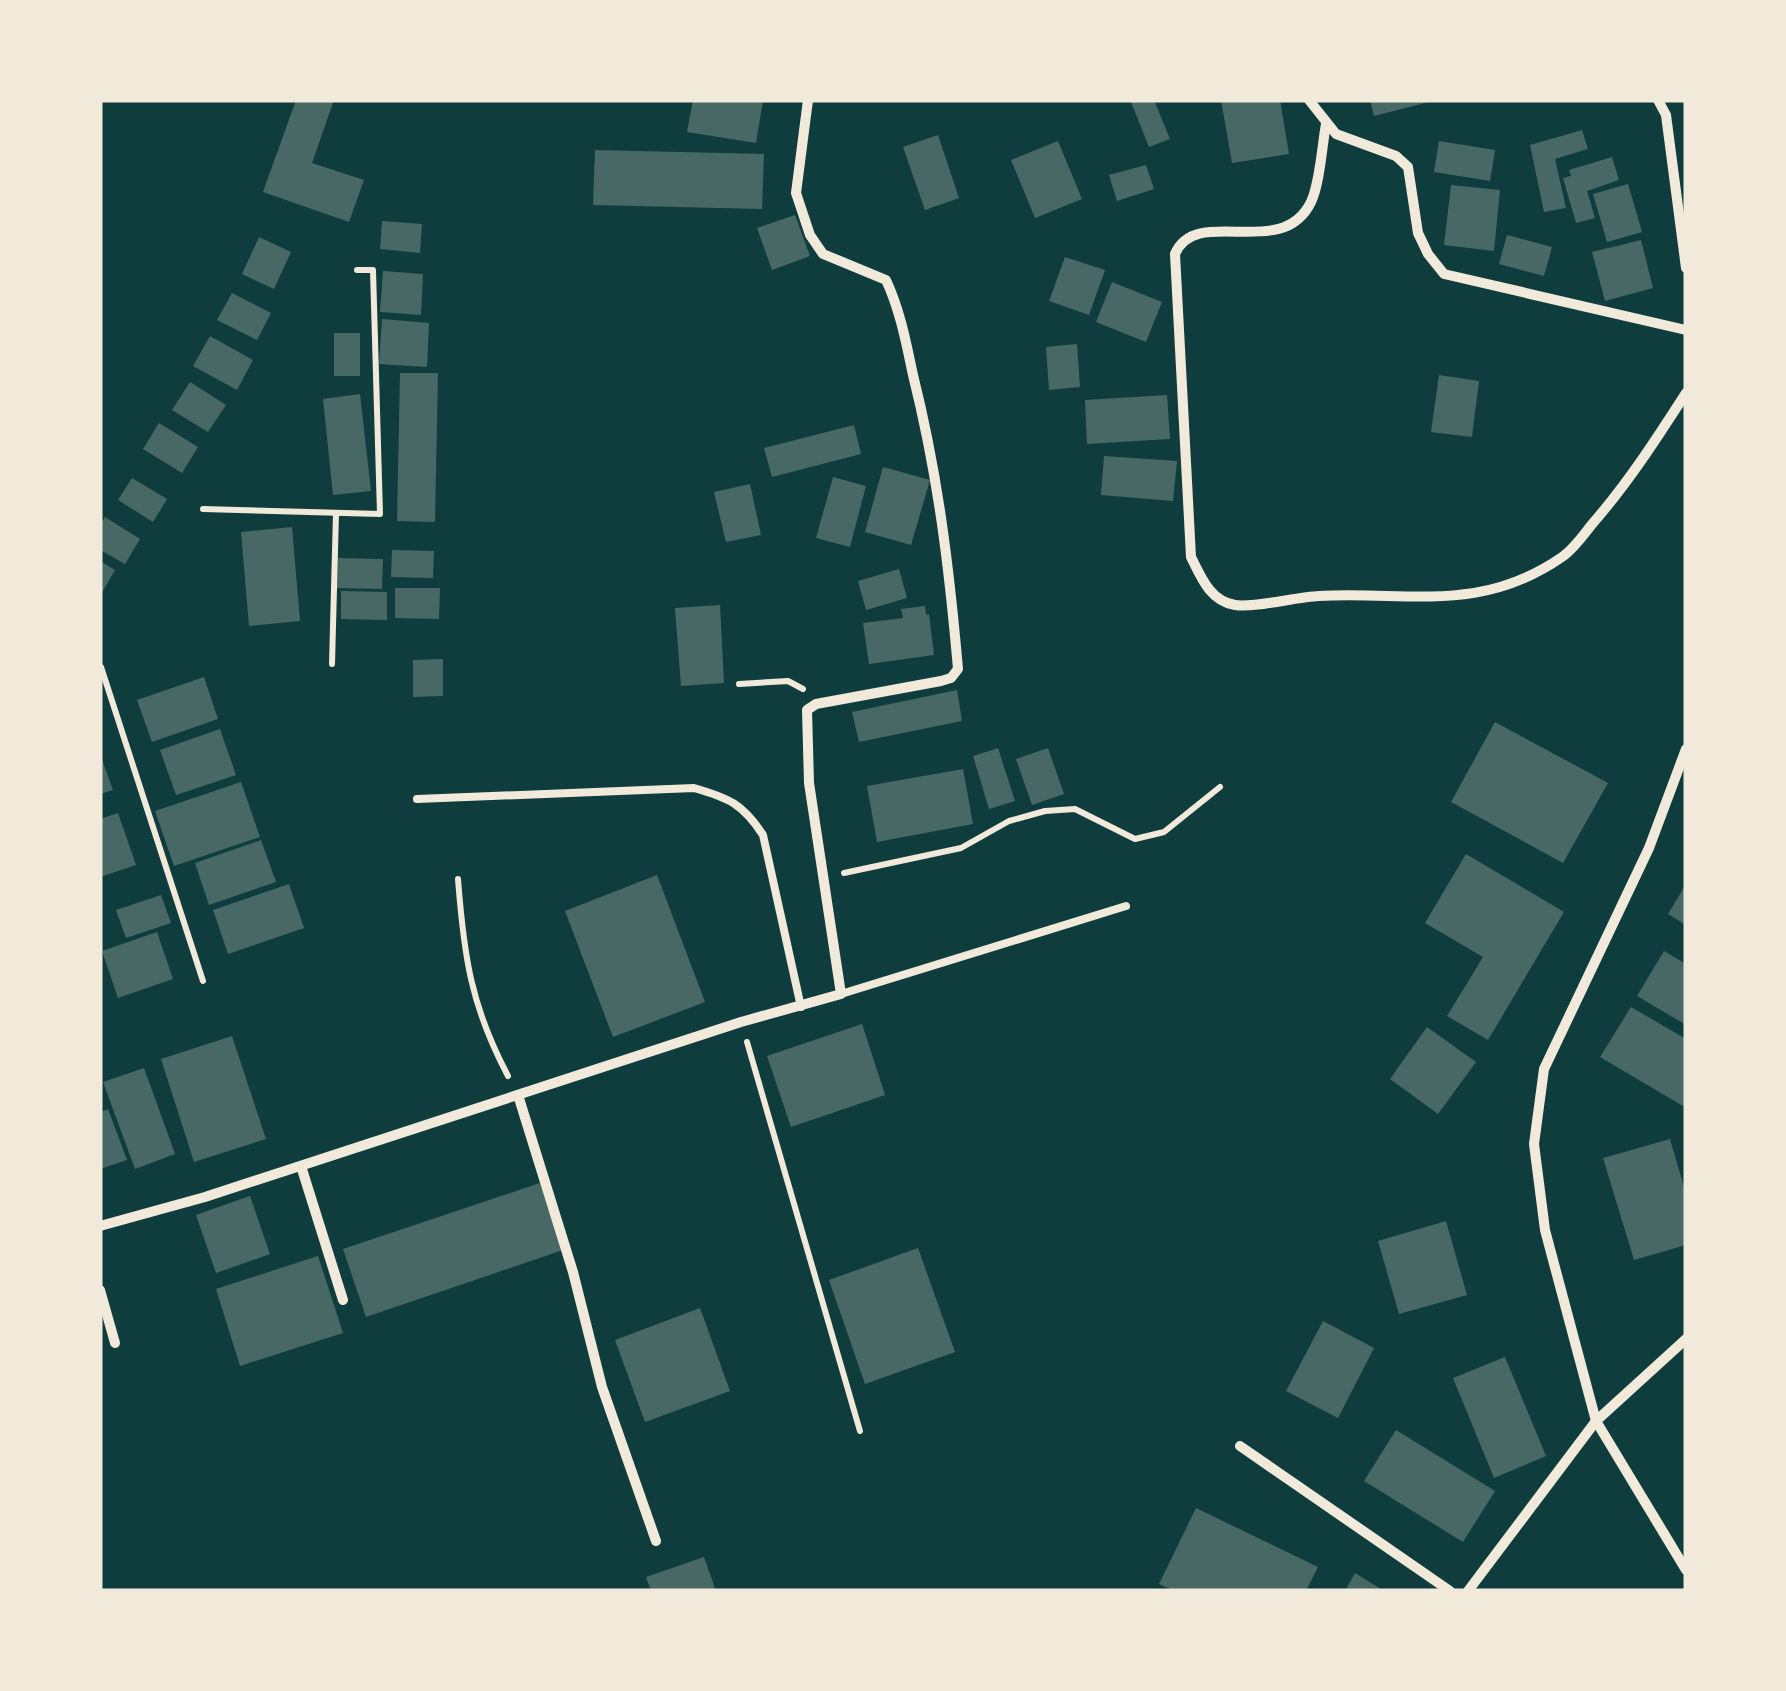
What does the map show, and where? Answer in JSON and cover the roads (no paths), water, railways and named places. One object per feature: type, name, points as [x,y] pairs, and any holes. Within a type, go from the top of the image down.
[{"type":"street","points":[[100,1226],[301,1166],[741,1022],[841,994],[808,783],[807,710],[816,704],[941,681],[951,678],[958,669],[947,543],[929,437],[896,301],[886,280],[823,254],[810,236],[796,192],[808,100]]},
{"type":"street","points":[[1310,100],[1336,134],[1396,156],[1408,167],[1418,233],[1444,274],[1686,330]]},
{"type":"street","points":[[1658,100],[1666,115],[1686,268]]},
{"type":"street","points":[[1666,115],[1670,100]]},
{"type":"street","points":[[1326,124],[1312,201],[1297,220],[1279,229],[1260,232],[1192,234],[1175,254],[1191,557],[1206,587],[1219,598],[1236,605],[1322,596],[1474,595],[1528,577],[1566,555],[1616,496],[1686,393]]},
{"type":"street","points":[[1686,749],[1649,848],[1544,1069],[1534,1144],[1545,1230],[1596,1421],[1686,1570]]},
{"type":"street","points":[[518,1095],[573,1272],[602,1387],[656,1541]]},
{"type":"street","points":[[301,1166],[343,1300]]},
{"type":"street","points":[[100,1290],[115,1343]]},
{"type":"street","points":[[1468,1591],[1596,1421],[1686,1338]]},
{"type":"street","points":[[1240,1446],[1450,1591]]},
{"type":"lane","points":[[417,799],[694,788],[721,796],[748,811],[762,836],[801,1007]]},
{"type":"lane","points":[[841,994],[1126,906]]}]
